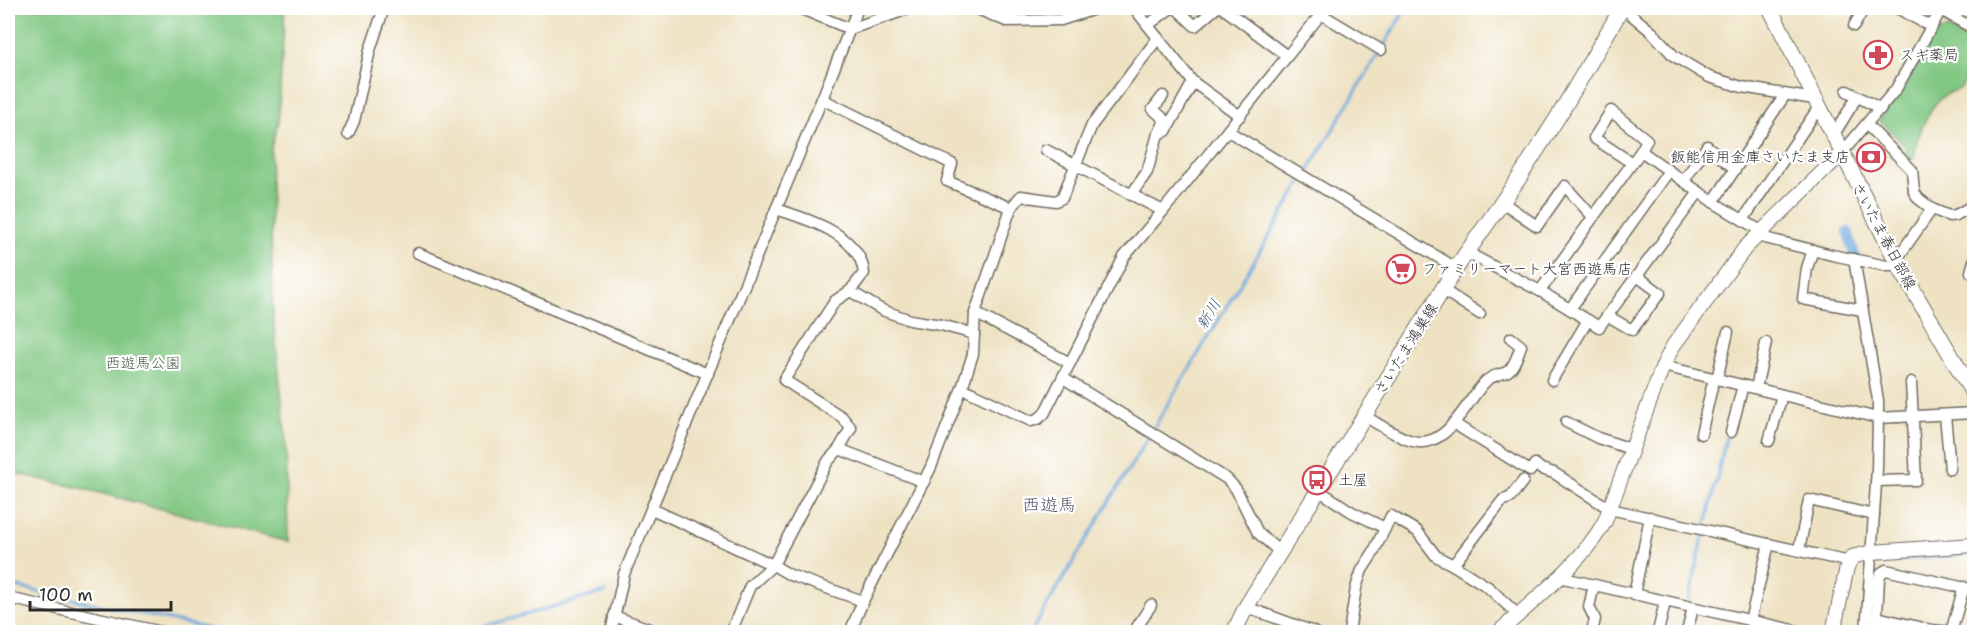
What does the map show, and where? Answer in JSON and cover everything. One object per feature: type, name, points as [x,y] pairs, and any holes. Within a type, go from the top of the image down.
[{"type":"main road","name":"さいたま鴻巣線","points":[[1234,633],[1246,607],[1318,490],[1466,252],[1561,112],[1622,8]]},
{"type":"main road","name":"さいたま春日部線","points":[[1770,8],[1897,263],[1974,395]]},
{"type":"street","points":[[348,134],[354,121],[370,50],[384,8]]},
{"type":"street","points":[[800,8],[849,29],[911,8]]},
{"type":"street","points":[[611,633],[624,574],[858,8]]},
{"type":"street","points":[[975,8],[1006,21],[1061,20],[1098,8]]},
{"type":"street","points":[[1134,8],[1193,82],[1240,116]]},
{"type":"street","points":[[1148,25],[1171,8]]},
{"type":"street","points":[[1176,8],[1195,26],[1216,8]]},
{"type":"street","points":[[1223,8],[1287,56]]},
{"type":"street","points":[[1622,8],[1652,32],[1674,56],[1709,77],[1742,87],[1817,103],[1743,220]]},
{"type":"street","points":[[1854,26],[1864,8]]},
{"type":"street","points":[[1897,8],[1932,27]]},
{"type":"street","points":[[1499,633],[1591,544],[1610,509],[1663,366],[1674,346],[1734,261],[1759,233],[1841,154],[1881,109],[1896,89],[1942,9],[1974,30]]},
{"type":"street","points":[[962,388],[1030,421],[1038,419],[1044,414],[1124,257],[1163,212],[1322,11],[1381,50]]},
{"type":"street","points":[[850,633],[863,602],[924,482],[962,388],[972,360],[975,313],[1011,208],[1021,196],[1056,201],[1062,198],[1092,125],[1158,38]]},
{"type":"street","points":[[1158,134],[1166,131],[1193,82]]},
{"type":"street","points":[[1833,136],[1852,94],[1881,109]]},
{"type":"street","points":[[1713,202],[1785,95]]},
{"type":"street","points":[[1131,195],[1147,172],[1158,134],[1165,120],[1153,109],[1163,96]]},
{"type":"street","points":[[822,99],[952,164],[947,181],[1011,208]]},
{"type":"street","points":[[1540,291],[1641,151],[1647,140],[1611,111],[1594,138],[1632,163]]},
{"type":"street","points":[[1867,125],[1912,170],[1914,192],[1932,209],[1949,216],[1956,215],[1974,205]]},
{"type":"street","points":[[1228,131],[1456,268]]},
{"type":"street","points":[[1684,181],[1707,146],[1734,169]]},
{"type":"street","points":[[1046,150],[1163,212]]},
{"type":"street","points":[[1641,151],[1759,233],[1813,250],[1887,266],[1897,263],[1932,209]]},
{"type":"street","points":[[1570,309],[1669,171]]},
{"type":"street","points":[[1502,202],[1537,226],[1566,186],[1593,217]]},
{"type":"street","points":[[1466,252],[1540,291],[1599,327],[1699,192]]},
{"type":"street","points":[[731,633],[750,586],[773,565],[828,461],[839,449],[851,428],[842,417],[784,380],[835,300],[850,291],[864,273],[863,263],[855,249],[816,222],[776,209]]},
{"type":"street","points":[[1813,250],[1807,268],[1803,299],[1862,310]]},
{"type":"street","points":[[418,253],[708,374]]},
{"type":"street","points":[[1854,259],[1878,400],[1876,481],[1866,633]]},
{"type":"street","points":[[1974,261],[1971,272],[1974,274]]},
{"type":"street","points":[[1608,315],[1632,330],[1660,293],[1637,276]]},
{"type":"street","points":[[1443,290],[1480,314]]},
{"type":"street","points":[[850,291],[882,310],[910,320],[925,321],[974,334]]},
{"type":"street","points":[[975,313],[1070,363]]},
{"type":"street","points":[[1552,380],[1588,320]]},
{"type":"street","points":[[1701,434],[1728,332]]},
{"type":"street","points":[[1364,416],[1407,440],[1419,443],[1430,442],[1453,423],[1491,376],[1508,371],[1521,346],[1511,338]]},
{"type":"street","points":[[1756,388],[1766,343]]},
{"type":"street","points":[[1663,366],[1878,418],[1974,413]]},
{"type":"street","points":[[1063,378],[1227,479],[1236,489],[1258,533],[1280,552]]},
{"type":"street","points":[[1876,481],[1916,480],[1911,382]]},
{"type":"street","points":[[1731,432],[1743,385]]},
{"type":"street","points":[[1770,441],[1782,395]]},
{"type":"street","points":[[1945,415],[1950,469]]},
{"type":"street","points":[[1566,422],[1598,438],[1631,449]]},
{"type":"street","points":[[1453,423],[1530,471],[1535,464],[1541,469],[1554,473],[1610,509],[1850,561]]},
{"type":"street","points":[[839,449],[924,482]]},
{"type":"street","points":[[1453,565],[1503,500],[1510,498],[1523,481]]},
{"type":"street","points":[[1318,490],[1352,512],[1385,528]]},
{"type":"street","points":[[1799,550],[1809,500],[1874,515]]},
{"type":"street","points":[[652,509],[790,575],[863,602]]},
{"type":"street","points":[[1349,633],[1356,588],[1362,570],[1391,516],[1417,531],[1436,556],[1488,586],[1518,615]]},
{"type":"street","points":[[1634,595],[1650,518]]},
{"type":"street","points":[[1750,621],[1769,544]]},
{"type":"street","points":[[1833,633],[1847,567],[1852,557],[1872,552],[1974,545]]},
{"type":"street","points":[[1876,633],[1877,617],[1880,579],[1881,573],[1886,570],[1969,588],[1951,632],[1931,630],[1877,617]]},
{"type":"street","points":[[1559,577],[1802,633]]},
{"type":"street","points":[[1592,633],[1595,620],[1589,607],[1594,585]]},
{"type":"street","points":[[8,598],[162,633]]},
{"type":"street","points":[[1658,633],[1665,602]]},
{"type":"street","points":[[1134,633],[1151,605]]},
{"type":"street","points":[[1246,607],[1314,633]]},
{"type":"street","points":[[1687,633],[1693,608]]},
{"type":"street","points":[[614,616],[658,633]]},
{"type":"green space","name":"西遊馬公園","points":[[8,8],[285,8],[278,122],[271,147],[270,180],[273,315],[286,441],[288,542],[85,489],[8,472]]},
{"type":"green space","points":[[1936,27],[1941,31],[1949,29],[1974,45],[1974,62],[1964,75],[1964,83],[1960,89],[1950,92],[1933,107],[1922,128],[1913,160],[1903,153],[1908,148],[1879,120],[1898,96]]},
{"type":"waterway","name":"新川","points":[[1383,47],[1406,8]]},
{"type":"waterway","name":"新川","points":[[1031,632],[1379,53]]},
{"type":"waterway","points":[[1848,232],[1858,266]]},
{"type":"waterway","points":[[1706,526],[1727,433]]},
{"type":"waterway","points":[[1689,600],[1704,533]]},
{"type":"waterway","points":[[1875,562],[1974,554]]},
{"type":"waterway","points":[[8,585],[224,632]]},
{"type":"waterway","points":[[464,632],[606,592]]},
{"type":"waterway","points":[[1681,632],[1686,614]]},
{"type":"place","name":"スギ薬局","points":[[1878,55]]},
{"type":"place","name":"飯能信用金庫さいたま支店","points":[[1871,157]]},
{"type":"place","name":"ファミリーマート大宮西遊馬店","points":[[1401,269]]},
{"type":"place","name":"土屋","points":[[1317,480]]},
{"type":"district","name":"西遊馬","points":[[1049,505]]}]
